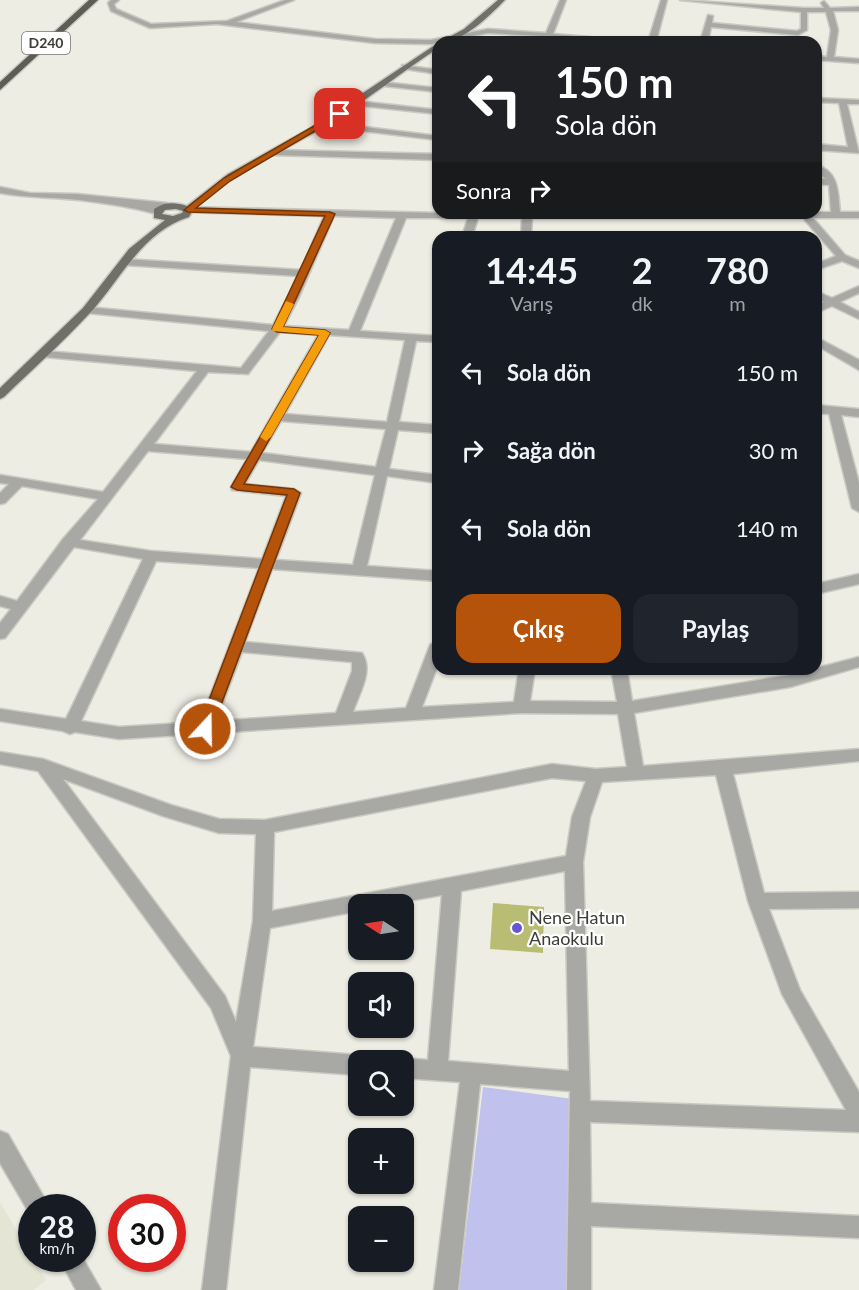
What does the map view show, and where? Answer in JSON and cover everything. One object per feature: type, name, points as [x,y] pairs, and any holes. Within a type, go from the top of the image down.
[{"type":"highway","name":"D240","points":[[0,87],[94,0]]},
{"type":"main road","points":[[456,36],[502,0]]},
{"type":"main road","points":[[0,395],[45,354],[87,310],[141,242],[147,230],[147,223],[156,212],[227,180],[276,153],[357,103],[432,50]]},
{"type":"main road","points":[[156,212],[163,219],[183,217],[188,210],[227,180]]},
{"type":"main road","points":[[167,206],[177,206],[188,210]]},
{"type":"main road","points":[[141,242],[173,219]]},
{"type":"street","points":[[116,0],[111,3],[113,10],[150,26],[228,23],[352,39],[432,45]]},
{"type":"street","points":[[228,23],[291,0]]},
{"type":"street","points":[[549,34],[563,0]]},
{"type":"street","points":[[654,36],[663,0]]},
{"type":"street","points":[[683,0],[769,4],[804,10],[859,9]]},
{"type":"street","points":[[823,0],[836,29],[830,59]]},
{"type":"street","points":[[706,36],[711,2]]},
{"type":"street","points":[[709,25],[803,32],[804,10]]},
{"type":"street","points":[[746,28],[745,35],[747,36]]},
{"type":"street","points":[[472,36],[488,31],[572,36]]},
{"type":"street","points":[[822,58],[859,61]]},
{"type":"street","points":[[417,59],[427,61]]},
{"type":"street","points":[[405,67],[432,71]]},
{"type":"street","points":[[384,84],[432,89]]},
{"type":"street","points":[[822,100],[859,102]]},
{"type":"street","points":[[822,147],[856,150],[842,101]]},
{"type":"street","points":[[357,103],[432,111]]},
{"type":"street","points":[[324,124],[432,137]]},
{"type":"street","points":[[848,128],[859,128]]},
{"type":"street","points":[[276,153],[432,157]]},
{"type":"street","points":[[822,170],[833,183],[836,216]]},
{"type":"street","points":[[822,182],[833,183]]},
{"type":"street","points":[[0,190],[17,195],[69,196],[167,206]]},
{"type":"street","points":[[124,203],[156,212]]},
{"type":"street","points":[[188,210],[432,215]]},
{"type":"street","points":[[45,354],[203,371],[244,372],[257,359],[277,329],[330,214]]},
{"type":"street","points":[[354,334],[402,215]]},
{"type":"street","points":[[822,216],[859,215]]},
{"type":"street","points":[[809,219],[819,231]]},
{"type":"street","points":[[822,234],[842,257],[859,266]]},
{"type":"street","points":[[822,265],[842,257]]},
{"type":"street","points":[[124,262],[304,273]]},
{"type":"street","points":[[822,307],[859,289]]},
{"type":"street","points":[[822,296],[836,300],[859,300]]},
{"type":"street","points":[[836,300],[859,316]]},
{"type":"street","points":[[87,310],[325,333],[432,337]]},
{"type":"street","points":[[205,729],[294,493],[237,487],[325,333]]},
{"type":"street","points":[[359,570],[381,471],[395,425],[411,338]]},
{"type":"street","points":[[822,343],[855,362],[859,367]]},
{"type":"street","points":[[0,634],[68,542],[146,447],[203,371]]},
{"type":"street","points":[[822,410],[859,413]]},
{"type":"street","points":[[834,411],[859,508]]},
{"type":"street","points":[[278,417],[432,428]]},
{"type":"street","points":[[146,447],[254,456],[432,478]]},
{"type":"street","points":[[0,479],[106,496]]},
{"type":"street","points":[[0,500],[19,482]]},
{"type":"street","points":[[68,542],[151,556],[432,576]]},
{"type":"street","points":[[70,728],[151,556]]},
{"type":"street","points":[[822,588],[859,579]]},
{"type":"street","points":[[0,601],[20,608]]},
{"type":"street","points":[[236,645],[357,657],[361,663],[360,671],[342,719]]},
{"type":"street","points":[[411,716],[432,661]]},
{"type":"street","points":[[822,672],[859,662]]},
{"type":"street","points":[[521,707],[526,675]]},
{"type":"street","points":[[621,675],[636,773]]},
{"type":"street","points":[[0,715],[70,728],[118,733],[205,729],[521,707],[627,708],[790,681],[812,675]]},
{"type":"street","points":[[0,758],[43,765],[169,811],[219,826],[265,827],[552,771],[596,777],[859,755]]},
{"type":"street","points":[[43,765],[218,1002],[242,1056]]},
{"type":"street","points":[[723,768],[757,902],[792,994],[859,1112]]},
{"type":"street","points":[[579,1290],[580,1082],[574,862],[581,817],[596,777]]},
{"type":"street","points":[[214,1290],[242,1056],[262,921],[265,827]]},
{"type":"street","points":[[262,921],[574,862]]},
{"type":"street","points":[[437,1071],[452,885]]},
{"type":"street","points":[[757,902],[859,900]]},
{"type":"street","points":[[242,1056],[348,1064]]},
{"type":"street","points":[[414,1069],[580,1082]]},
{"type":"street","points":[[446,1290],[471,1073]]},
{"type":"street","points":[[580,1111],[859,1121]]},
{"type":"street","points":[[0,1142],[31,1194]]},
{"type":"street","points":[[579,1214],[859,1227]]},
{"type":"street","points":[[78,1272],[89,1290]]},
{"type":"shaded area","points":[[483,1087],[573,1099],[569,1290],[459,1290]]},
{"type":"shaded area","points":[[0,1202],[18,1233],[18,1272],[41,1272],[46,1280],[34,1290],[0,1290]]},
{"type":"building","name":"Nene Hatun Anaokulu","points":[[493,903],[544,907],[543,953],[490,949]]},
{"type":"slow traffic","points":[[266,437],[325,333],[277,329],[289,304]]},
{"type":"place","name":"Nene Hatun Anaokulu","points":[[517,928]]},
{"type":"route","points":[[205,729],[294,493],[237,487],[325,333],[277,329],[330,214],[188,210],[227,180],[340,114]]}]
